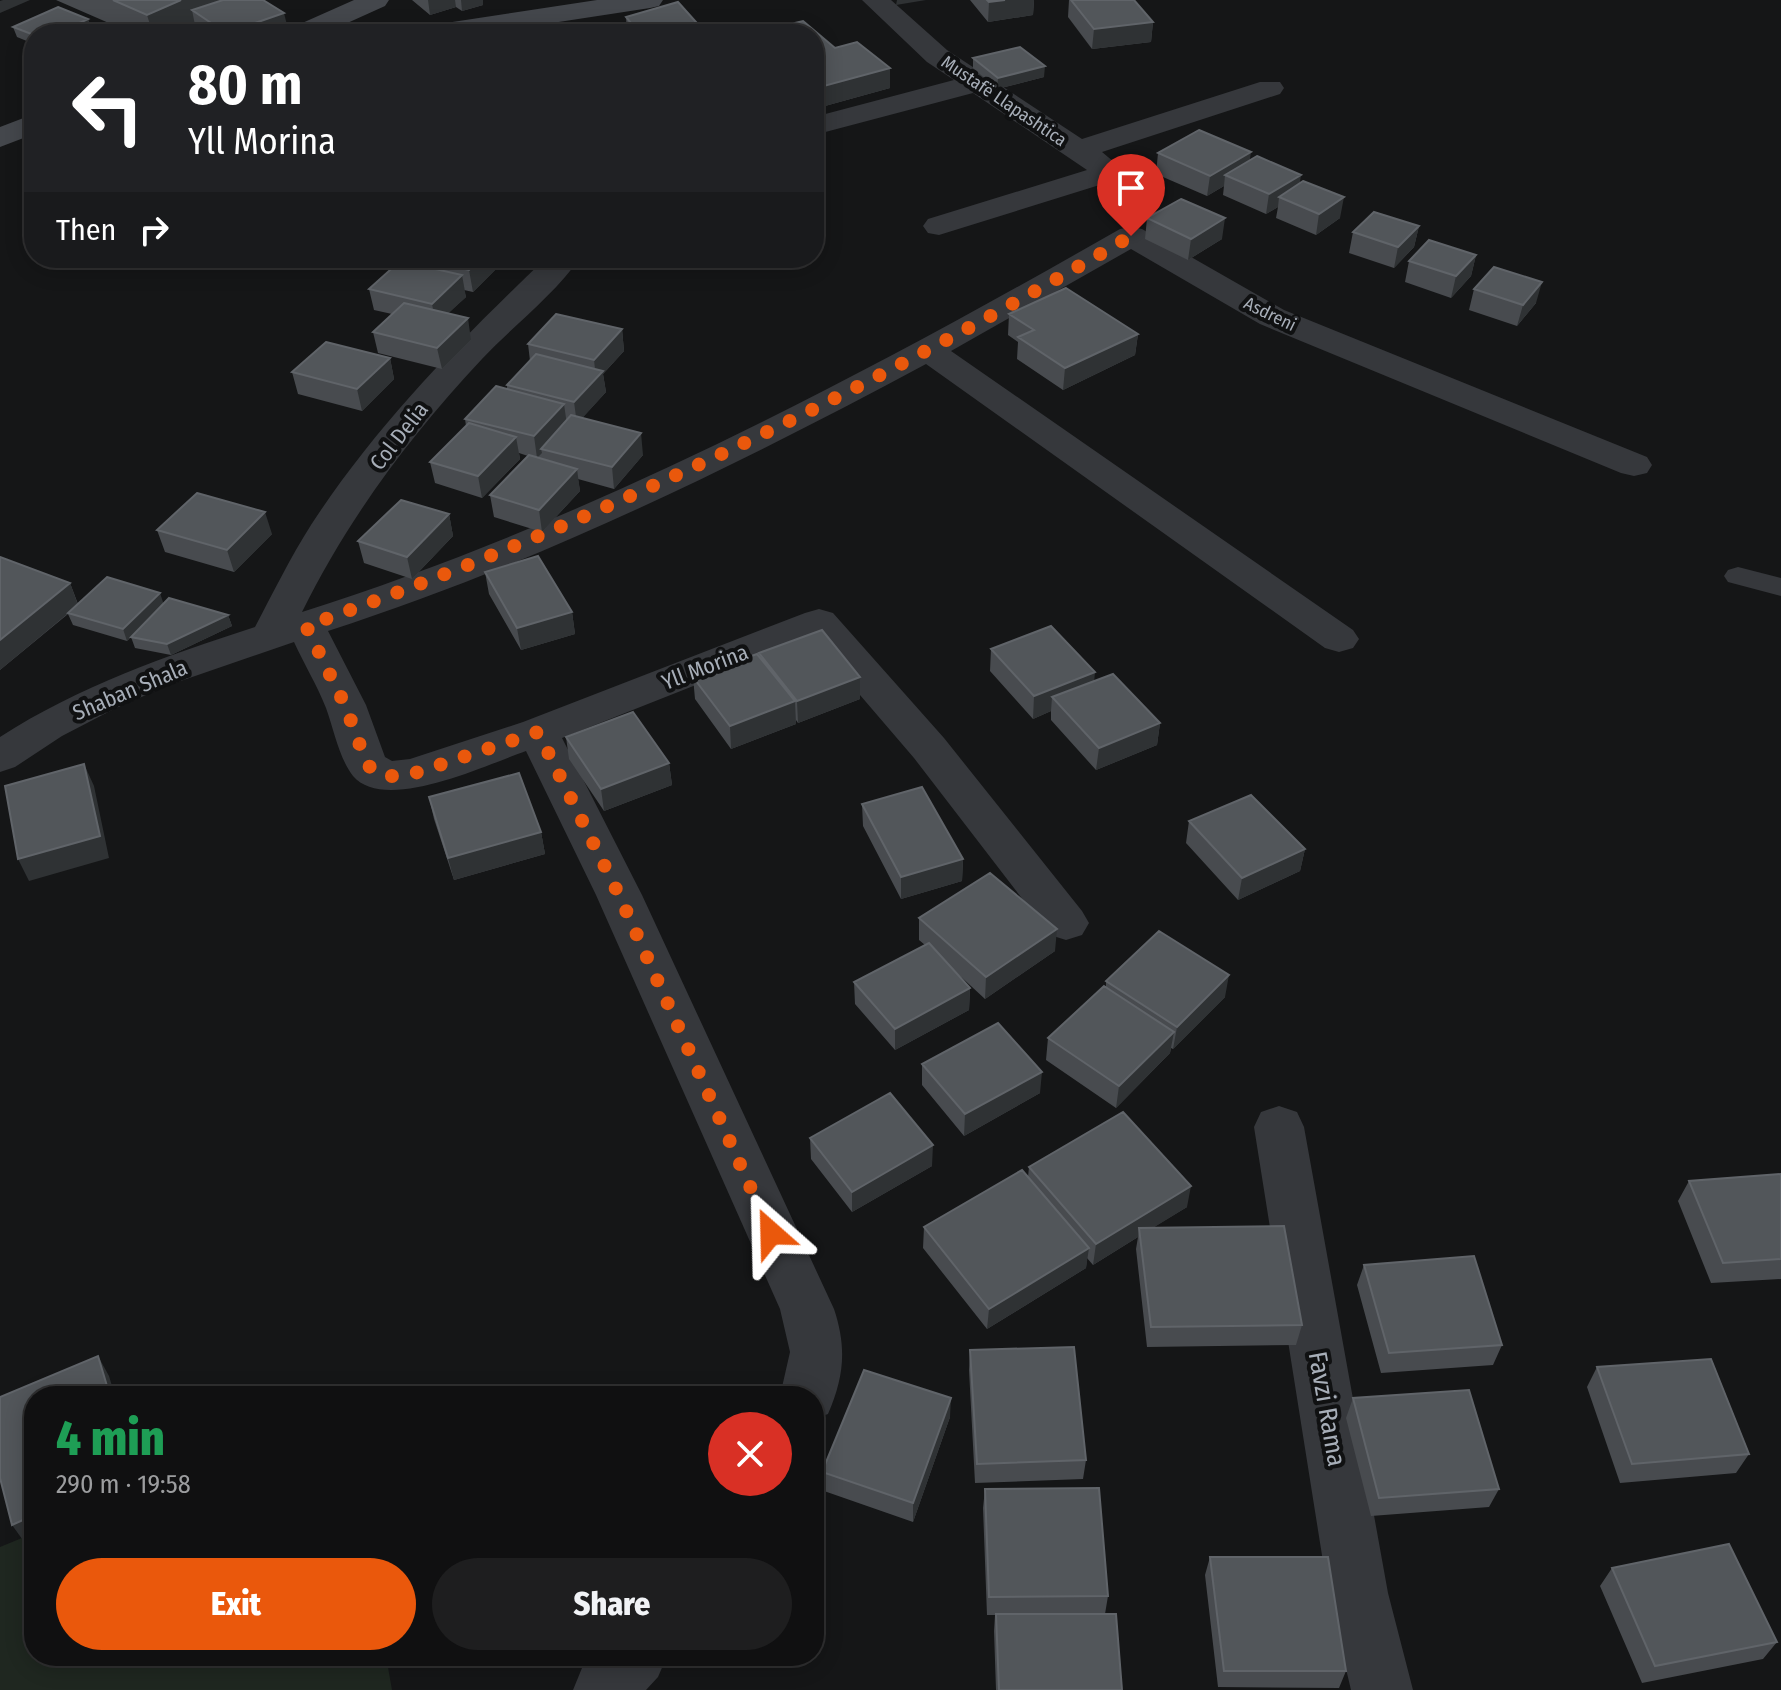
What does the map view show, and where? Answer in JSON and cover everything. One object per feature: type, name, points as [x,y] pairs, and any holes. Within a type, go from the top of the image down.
[{"type":"street","points":[[323,24],[376,0]]},
{"type":"street","points":[[490,24],[650,0]]},
{"type":"street","name":"Mustafë Llapashtica","points":[[875,0],[913,37],[976,83],[1111,172],[939,226]]},
{"type":"street","points":[[824,123],[976,83]]},
{"type":"street","points":[[1079,150],[1270,88]]},
{"type":"street","points":[[0,138],[24,127]]},
{"type":"street","name":"Asdreni","points":[[287,633],[566,527],[809,415],[1131,236],[1272,317],[1634,465]]},
{"type":"street","name":"Col Delia","points":[[287,633],[329,526],[446,375],[554,268]]},
{"type":"street","points":[[928,350],[1339,639]]},
{"type":"street","name":"Yll Morina","points":[[287,633],[345,705],[367,764],[376,773],[392,776],[412,774],[538,732],[819,622],[929,748],[1066,923]]},
{"type":"street","name":"Shaban Shala","points":[[0,757],[37,730],[108,696],[196,662],[287,633]]},
{"type":"street","points":[[538,732],[619,895],[807,1309],[816,1335],[819,1361],[811,1386]]},
{"type":"street","name":"Favzi Rama","points":[[1279,1127],[1358,1593],[1382,1690]]},
{"type":"street","points":[[604,1690],[627,1666]]},
{"type":"lane","points":[[1738,576],[1781,587]]},
{"type":"shaded area","points":[[24,1537],[24,1666],[388,1666],[392,1690],[0,1690],[0,1547]]},
{"type":"building","points":[[113,0],[181,0],[147,15]]},
{"type":"building","points":[[223,0],[263,0],[284,13],[252,24],[213,24],[192,10]]},
{"type":"building","points":[[1071,0],[1134,0],[1153,22],[1094,29]]},
{"type":"building","points":[[678,2],[698,24],[632,24],[626,17]]},
{"type":"building","points":[[58,7],[88,19],[77,24],[24,24],[24,31],[13,27]]},
{"type":"building","points":[[824,39],[835,48],[857,42],[890,68],[824,86]]},
{"type":"building","points":[[1020,47],[1045,66],[998,78],[973,58]]},
{"type":"building","points":[[1199,130],[1251,152],[1210,176],[1158,153]]},
{"type":"building","points":[[1257,156],[1301,175],[1269,194],[1225,175]]},
{"type":"building","points":[[1303,181],[1344,197],[1319,214],[1279,197]]},
{"type":"building","points":[[1181,199],[1225,218],[1191,239],[1147,218]]},
{"type":"building","points":[[1374,212],[1419,226],[1398,247],[1353,232]]},
{"type":"building","points":[[1429,240],[1476,255],[1456,276],[1409,261]]},
{"type":"building","points":[[1494,267],[1542,282],[1523,305],[1474,289]]},
{"type":"building","points":[[392,268],[431,268],[462,275],[432,304],[369,289]]},
{"type":"building","points":[[1066,288],[1138,334],[1065,368],[1018,337],[1034,330],[1009,314]]},
{"type":"building","points":[[404,303],[468,318],[437,348],[373,332]]},
{"type":"building","points":[[556,314],[622,329],[594,360],[528,344]]},
{"type":"building","points":[[326,342],[390,358],[357,389],[292,372]]},
{"type":"building","points":[[536,354],[603,371],[574,402],[507,385]]},
{"type":"building","points":[[496,386],[564,404],[534,436],[465,419]]},
{"type":"building","points":[[571,415],[641,433],[612,467],[541,449]]},
{"type":"building","points":[[469,423],[516,437],[478,476],[430,462]]},
{"type":"building","points":[[529,455],[577,469],[539,510],[490,495]]},
{"type":"building","points":[[197,493],[265,512],[227,550],[157,530]]},
{"type":"building","points":[[401,500],[449,514],[407,557],[358,541]]},
{"type":"building","points":[[538,556],[572,612],[517,628],[485,572]]},
{"type":"building","points":[[0,557],[70,583],[0,640]]},
{"type":"building","points":[[107,577],[160,593],[123,629],[68,613]]},
{"type":"building","points":[[169,598],[228,615],[167,644],[131,637]]},
{"type":"building","points":[[1051,626],[1095,672],[1034,696],[991,649]]},
{"type":"building","points":[[822,630],[860,677],[797,701],[759,653]]},
{"type":"building","points":[[757,654],[795,701],[730,726],[693,677]]},
{"type":"building","points":[[1113,674],[1160,723],[1099,748],[1052,697]]},
{"type":"building","points":[[633,712],[669,763],[601,789],[566,737]]},
{"type":"building","points":[[84,764],[100,836],[18,859],[5,786]]},
{"type":"building","points":[[519,773],[541,832],[448,858],[429,797]]},
{"type":"building","points":[[922,787],[963,859],[901,877],[862,804]]},
{"type":"building","points":[[1251,795],[1305,849],[1242,878],[1189,821]]},
{"type":"building","points":[[990,873],[1057,929],[986,977],[919,918]]},
{"type":"building","points":[[1159,931],[1229,975],[1177,1027],[1106,981]]},
{"type":"building","points":[[929,943],[970,988],[895,1029],[854,982]]},
{"type":"building","points":[[1104,986],[1174,1032],[1119,1086],[1048,1038]]},
{"type":"building","points":[[998,1023],[1042,1072],[965,1114],[922,1064]]},
{"type":"building","points":[[890,1093],[933,1145],[852,1192],[810,1138]]},
{"type":"building","points":[[1123,1112],[1191,1186],[1096,1244],[1029,1167]]},
{"type":"building","points":[[1022,1170],[1089,1248],[989,1309],[924,1227]]},
{"type":"building","points":[[1781,1174],[1781,1259],[1723,1263],[1689,1181]]},
{"type":"building","points":[[1284,1226],[1302,1325],[1151,1327],[1139,1228]]},
{"type":"building","points":[[1474,1256],[1502,1345],[1389,1353],[1364,1265]]},
{"type":"building","points":[[1074,1347],[1086,1460],[977,1464],[970,1350]]},
{"type":"building","points":[[98,1356],[107,1386],[26,1386]]},
{"type":"building","points":[[1711,1359],[1749,1454],[1632,1464],[1597,1367]]},
{"type":"building","points":[[864,1370],[951,1398],[913,1503],[824,1473]]},
{"type":"building","points":[[24,1387],[24,1520],[12,1525],[0,1478],[0,1397]]},
{"type":"building","points":[[1469,1390],[1499,1489],[1379,1498],[1353,1398]]},
{"type":"building","points":[[1099,1488],[1108,1596],[989,1597],[985,1489]]},
{"type":"building","points":[[1729,1544],[1777,1642],[1655,1666],[1612,1568]]},
{"type":"building","points":[[1210,1557],[1328,1557],[1346,1671],[1224,1671]]},
{"type":"building","points":[[996,1614],[1116,1614],[1122,1690],[999,1690]]},
{"type":"route","points":[[771,1233],[619,895],[538,732],[412,774],[392,776],[376,773],[367,764],[345,705],[306,626],[436,580],[694,470],[809,415],[1000,312],[1131,236]]}]
